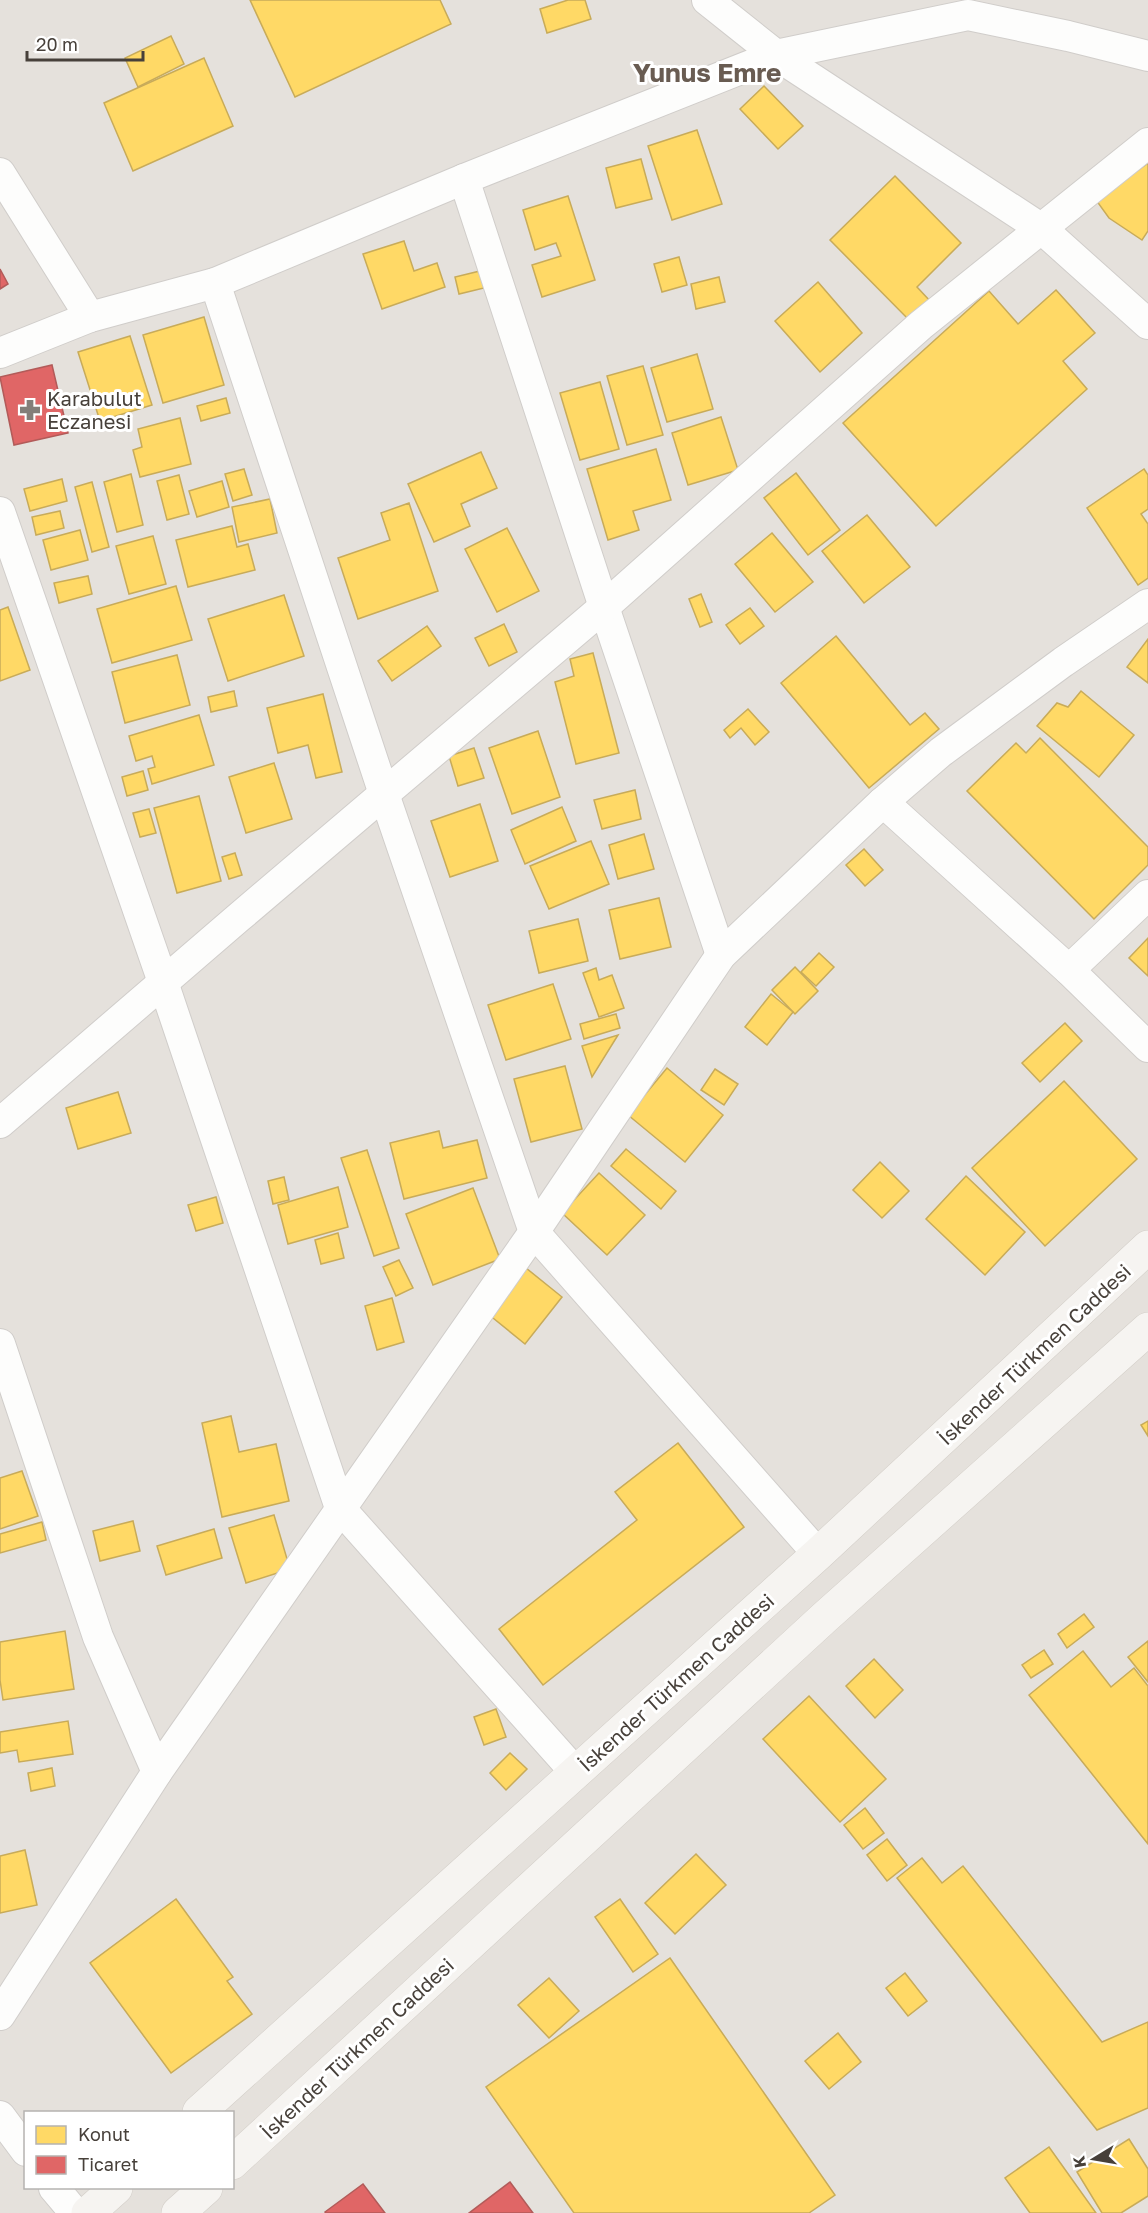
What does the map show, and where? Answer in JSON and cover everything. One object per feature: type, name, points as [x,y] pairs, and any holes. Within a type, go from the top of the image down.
[{"type":"main road","name":"İskender Türkmen Caddesi","points":[[200,2111],[818,1554],[1148,1247]]},
{"type":"main road","name":"İskender Türkmen Caddesi","points":[[234,2161],[825,1617],[1148,1329]]},
{"type":"main road","points":[[88,2213],[114,2189]]},
{"type":"main road","points":[[178,2213],[204,2189]]},
{"type":"street","points":[[707,0],[776,55],[1042,229],[1148,324]]},
{"type":"street","points":[[0,352],[90,317],[215,283],[465,179],[776,55],[973,8],[1068,36],[1148,56]]},
{"type":"street","points":[[0,1123],[604,608],[921,325],[1148,143]]},
{"type":"street","points":[[0,173],[90,317]]},
{"type":"street","points":[[465,179],[604,608],[721,955]]},
{"type":"street","points":[[215,283],[384,794],[534,1232],[818,1554]]},
{"type":"street","points":[[0,512],[163,982],[340,1508],[576,1773]]},
{"type":"street","points":[[0,2015],[157,1772],[534,1232],[721,955],[883,802],[941,752],[1063,662],[1148,604]]},
{"type":"street","points":[[883,802],[1069,970],[1148,1047]]},
{"type":"street","points":[[1069,970],[1148,895]]},
{"type":"street","points":[[0,1344],[98,1636],[157,1772]]},
{"type":"street","points":[[0,2116],[24,2148]]},
{"type":"street","points":[[56,2189],[75,2213]]},
{"type":"shaded area","points":[[0,0],[1148,0],[1148,2213],[0,2213]]},
{"type":"building: Konut","points":[[250,0],[440,0],[451,24],[295,97]]},
{"type":"building: Konut","points":[[568,0],[585,0],[591,19],[547,33],[540,9]]},
{"type":"building: Konut","points":[[171,36],[184,64],[138,87],[125,58]]},
{"type":"building: Konut","points":[[204,58],[233,126],[133,171],[104,103]]},
{"type":"building: Konut","points":[[764,86],[803,126],[778,149],[740,109]]},
{"type":"building: Konut","points":[[697,130],[722,204],[672,220],[648,146]]},
{"type":"building: Konut","points":[[641,159],[652,199],[616,208],[606,168]]},
{"type":"building: Konut","points":[[1148,163],[1148,231],[1142,240],[1109,218],[1096,200]]},
{"type":"building: Konut","points":[[895,176],[961,243],[917,287],[931,302],[911,322],[830,240]]},
{"type":"building: Konut","points":[[568,196],[595,280],[542,297],[532,265],[561,256],[556,243],[535,250],[523,210]]},
{"type":"building: Konut","points":[[404,241],[414,271],[437,263],[445,287],[382,309],[363,254]]},
{"type":"building: Konut","points":[[679,257],[687,285],[662,292],[654,264]]},
{"type":"building: Konut","points":[[480,271],[484,288],[459,294],[455,277]]},
{"type":"building: Konut","points":[[719,277],[725,302],[696,309],[691,284]]},
{"type":"building: Konut","points":[[818,282],[862,333],[820,372],[775,321]]},
{"type":"building: Konut","points":[[1056,290],[1095,333],[1063,361],[1087,389],[936,526],[843,423],[989,291],[1018,324]]},
{"type":"building: Konut","points":[[204,317],[224,385],[163,403],[143,335]]},
{"type":"building: Konut","points":[[130,336],[152,405],[100,421],[78,352]]},
{"type":"building: Konut","points":[[697,354],[713,409],[667,422],[651,368]]},
{"type":"building: Konut","points":[[643,366],[663,435],[627,445],[607,376]]},
{"type":"building: Konut","points":[[600,382],[619,449],[580,460],[560,393]]},
{"type":"building: Konut","points":[[226,398],[230,413],[201,421],[197,406]]},
{"type":"building: Konut","points":[[721,417],[738,470],[688,485],[672,433]]},
{"type":"building: Konut","points":[[180,418],[191,464],[140,477],[133,450],[142,447],[138,429]]},
{"type":"building: Konut","points":[[656,449],[671,500],[633,511],[639,530],[608,540],[587,469]]},
{"type":"building: Konut","points":[[481,452],[497,488],[461,504],[470,526],[434,542],[408,484]]},
{"type":"building: Konut","points":[[244,469],[252,495],[233,501],[225,474]]},
{"type":"building: Konut","points":[[1144,469],[1148,475],[1148,509],[1141,514],[1148,524],[1148,578],[1138,585],[1087,508]]},
{"type":"building: Konut","points":[[796,473],[840,530],[808,555],[764,498]]},
{"type":"building: Konut","points":[[131,474],[143,525],[117,532],[104,482]]},
{"type":"building: Konut","points":[[179,475],[189,514],[167,520],[157,481]]},
{"type":"building: Konut","points":[[62,479],[67,501],[30,511],[24,489]]},
{"type":"building: Konut","points":[[222,481],[229,507],[197,517],[189,491]]},
{"type":"building: Konut","points":[[92,482],[109,547],[92,552],[75,487]]},
{"type":"building: Konut","points":[[270,499],[277,533],[239,542],[232,507]]},
{"type":"building: Konut","points":[[409,503],[438,591],[358,619],[338,558],[390,540],[381,513]]},
{"type":"building: Konut","points":[[60,511],[64,528],[36,535],[32,517]]},
{"type":"building: Konut","points":[[867,515],[910,567],[864,603],[822,551]]},
{"type":"building: Konut","points":[[232,526],[237,547],[248,544],[255,570],[188,587],[176,540]]},
{"type":"building: Konut","points":[[507,528],[539,591],[497,612],[465,549]]},
{"type":"building: Konut","points":[[80,530],[88,560],[51,570],[43,540]]},
{"type":"building: Konut","points":[[772,533],[813,582],[775,612],[735,564]]},
{"type":"building: Konut","points":[[153,536],[166,584],[129,594],[116,546]]},
{"type":"building: Konut","points":[[88,576],[92,594],[59,603],[54,583]]},
{"type":"building: Konut","points":[[176,586],[192,640],[112,663],[97,609]]},
{"type":"building: Konut","points":[[701,594],[712,622],[700,627],[689,599]]},
{"type":"building: Konut","points":[[284,595],[304,656],[228,681],[208,619]]},
{"type":"building: Konut","points":[[8,607],[30,670],[0,681],[0,610]]},
{"type":"building: Konut","points":[[750,608],[764,626],[740,644],[726,625]]},
{"type":"building: Konut","points":[[504,624],[517,652],[489,666],[475,638]]},
{"type":"building: Konut","points":[[427,626],[441,646],[392,681],[378,661]]},
{"type":"building: Konut","points":[[836,636],[910,725],[925,713],[939,729],[869,788],[781,683]]},
{"type":"building: Konut","points":[[1148,639],[1148,683],[1127,667]]},
{"type":"building: Konut","points":[[593,653],[619,753],[576,764],[555,682],[574,676],[570,659]]},
{"type":"building: Konut","points":[[177,655],[190,705],[125,723],[112,672]]},
{"type":"building: Konut","points":[[234,691],[237,706],[211,712],[208,697]]},
{"type":"building: Konut","points":[[1081,691],[1134,735],[1099,777],[1037,726],[1057,703],[1068,707]]},
{"type":"building: Konut","points":[[323,694],[342,772],[316,778],[308,745],[278,753],[267,708]]},
{"type":"building: Konut","points":[[748,709],[769,732],[755,745],[741,728],[730,738],[724,730]]},
{"type":"building: Konut","points":[[199,715],[214,765],[152,784],[148,769],[155,767],[152,756],[136,761],[129,736]]},
{"type":"building: Konut","points":[[538,731],[560,797],[512,814],[489,748]]},
{"type":"building: Konut","points":[[1040,738],[1148,847],[1148,865],[1094,919],[967,791],[1016,743],[1026,753]]},
{"type":"building: Konut","points":[[474,748],[484,778],[458,786],[449,756]]},
{"type":"building: Konut","points":[[274,763],[292,819],[246,833],[229,777]]},
{"type":"building: Konut","points":[[143,771],[148,790],[127,796],[122,777]]},
{"type":"building: Konut","points":[[635,790],[641,819],[602,829],[594,800]]},
{"type":"building: Konut","points":[[199,796],[221,881],[177,893],[154,808]]},
{"type":"building: Konut","points":[[480,804],[498,861],[450,877],[431,821]]},
{"type":"building: Konut","points":[[562,807],[576,841],[525,864],[511,830]]},
{"type":"building: Konut","points":[[149,809],[156,833],[140,837],[133,813]]},
{"type":"building: Konut","points":[[644,834],[654,869],[618,879],[609,845]]},
{"type":"building: Konut","points":[[591,841],[609,884],[549,909],[530,866]]},
{"type":"building: Konut","points":[[864,849],[883,870],[865,886],[846,865]]},
{"type":"building: Konut","points":[[235,853],[242,875],[229,879],[222,857]]},
{"type":"building: Konut","points":[[659,898],[671,947],[620,959],[609,910]]},
{"type":"building: Konut","points":[[578,919],[588,961],[539,973],[529,931]]},
{"type":"building: Konut","points":[[1148,938],[1148,976],[1129,958]]},
{"type":"building: Konut","points":[[819,953],[834,967],[816,986],[801,972]]},
{"type":"building: Konut","points":[[795,967],[818,991],[795,1014],[772,990]]},
{"type":"building: Konut","points":[[596,968],[599,980],[612,975],[624,1008],[599,1017],[583,973]]},
{"type":"building: Konut","points":[[553,984],[571,1039],[506,1060],[488,1005]]},
{"type":"building: Konut","points":[[771,994],[793,1012],[767,1045],[745,1027]]},
{"type":"building: Konut","points":[[616,1014],[620,1028],[584,1039],[580,1024]]},
{"type":"building: Konut","points":[[1065,1023],[1082,1041],[1040,1082],[1022,1063]]},
{"type":"building: Konut","points":[[618,1035],[592,1077],[582,1046]]},
{"type":"building: Konut","points":[[565,1066],[582,1129],[531,1142],[514,1079]]},
{"type":"building: Konut","points":[[667,1068],[723,1115],[685,1162],[628,1115]]},
{"type":"building: Konut","points":[[715,1069],[738,1084],[724,1105],[701,1090]]},
{"type":"building: Konut","points":[[1064,1081],[1137,1159],[1045,1246],[972,1168]]},
{"type":"building: Konut","points":[[118,1092],[131,1133],[78,1149],[66,1108]]},
{"type":"building: Konut","points":[[439,1131],[443,1148],[477,1140],[487,1178],[404,1199],[390,1143]]},
{"type":"building: Konut","points":[[626,1149],[676,1191],[661,1209],[611,1166]]},
{"type":"building: Konut","points":[[367,1150],[399,1248],[374,1256],[341,1158]]},
{"type":"building: Konut","points":[[880,1162],[909,1191],[882,1218],[853,1190]]},
{"type":"building: Konut","points":[[599,1173],[645,1215],[607,1255],[562,1213]]},
{"type":"building: Konut","points":[[966,1176],[1025,1232],[985,1275],[926,1219]]},
{"type":"building: Konut","points":[[284,1177],[289,1200],[273,1204],[268,1181]]},
{"type":"building: Konut","points":[[338,1187],[348,1227],[288,1244],[278,1205]]},
{"type":"building: Konut","points":[[473,1188],[500,1259],[433,1285],[406,1214]]},
{"type":"building: Konut","points":[[216,1197],[223,1223],[196,1231],[188,1205]]},
{"type":"building: Konut","points":[[338,1233],[344,1258],[321,1264],[315,1240]]},
{"type":"building: Konut","points":[[399,1260],[413,1288],[396,1296],[383,1267]]},
{"type":"building: Konut","points":[[526,1268],[562,1297],[525,1344],[488,1314]]},
{"type":"building: Konut","points":[[392,1298],[404,1342],[377,1350],[365,1306]]},
{"type":"building: Konut","points":[[231,1416],[239,1452],[276,1444],[289,1501],[222,1517],[202,1423]]},
{"type":"building: Konut","points":[[1148,1421],[1148,1436],[1141,1425]]},
{"type":"building: Konut","points":[[678,1443],[744,1527],[543,1685],[499,1629],[637,1520],[615,1492]]},
{"type":"building: Konut","points":[[22,1471],[38,1516],[0,1529],[0,1478]]},
{"type":"building: Konut","points":[[274,1515],[290,1569],[246,1583],[229,1528]]},
{"type":"building: Konut","points":[[133,1521],[140,1551],[100,1561],[93,1531]]},
{"type":"building: Konut","points":[[42,1522],[46,1540],[0,1553],[0,1534]]},
{"type":"building: Konut","points":[[214,1529],[222,1558],[166,1575],[157,1546]]},
{"type":"building: Konut","points":[[1084,1614],[1094,1627],[1067,1648],[1058,1634]]},
{"type":"building: Konut","points":[[65,1631],[74,1689],[3,1700],[0,1680],[0,1642]]},
{"type":"building: Konut","points":[[1148,1641],[1148,1682],[1128,1657]]},
{"type":"building: Konut","points":[[1044,1650],[1053,1664],[1031,1678],[1022,1665]]},
{"type":"building: Konut","points":[[1083,1651],[1111,1687],[1134,1668],[1148,1686],[1148,1844],[1029,1695]]},
{"type":"building: Konut","points":[[874,1659],[903,1690],[875,1718],[846,1686]]},
{"type":"building: Konut","points":[[809,1696],[886,1779],[840,1822],[763,1739]]},
{"type":"building: Konut","points":[[496,1709],[506,1737],[484,1745],[474,1717]]},
{"type":"building: Konut","points":[[68,1721],[73,1754],[19,1762],[17,1750],[0,1753],[0,1732]]},
{"type":"building: Konut","points":[[510,1753],[527,1769],[506,1790],[490,1773]]},
{"type":"building: Konut","points":[[52,1768],[55,1786],[31,1791],[28,1773]]},
{"type":"building: Konut","points":[[865,1808],[884,1833],[863,1849],[844,1825]]},
{"type":"building: Konut","points":[[887,1839],[907,1865],[887,1881],[867,1855]]},
{"type":"building: Konut","points":[[25,1850],[37,1905],[0,1913],[0,1856]]},
{"type":"building: Konut","points":[[696,1854],[726,1885],[675,1934],[645,1903]]},
{"type":"building: Konut","points":[[922,1858],[942,1883],[963,1866],[1102,2042],[1148,2022],[1148,2108],[1097,2130],[897,1878]]},
{"type":"building: Konut","points":[[176,1899],[233,1977],[227,1981],[252,2014],[171,2073],[90,1963]]},
{"type":"building: Konut","points":[[620,1899],[658,1954],[633,1972],[595,1917]]},
{"type":"building: Konut","points":[[670,1958],[835,2195],[809,2213],[574,2213],[486,2087]]},
{"type":"building: Konut","points":[[905,1973],[927,2001],[908,2016],[886,1988]]},
{"type":"building: Konut","points":[[549,1978],[579,2011],[549,2038],[518,2005]]},
{"type":"building: Konut","points":[[838,2033],[861,2062],[829,2089],[805,2061]]},
{"type":"building: Konut","points":[[1129,2139],[1148,2169],[1148,2196],[1121,2213],[1102,2213],[1077,2172]]},
{"type":"building: Konut","points":[[1049,2147],[1096,2213],[1030,2213],[1005,2178]]},
{"type":"building: Ticaret","points":[[0,269],[8,284],[0,289]]},
{"type":"building: Ticaret","points":[[52,365],[68,433],[14,445],[0,377]]},
{"type":"building: Ticaret","points":[[510,2182],[533,2213],[469,2213]]},
{"type":"building: Ticaret","points":[[363,2184],[385,2213],[325,2212]]},
{"type":"place","name":"Karabulut Eczanesi","points":[[30,410]]},
{"type":"district","name":"Yunus Emre","points":[[707,72]]}]
